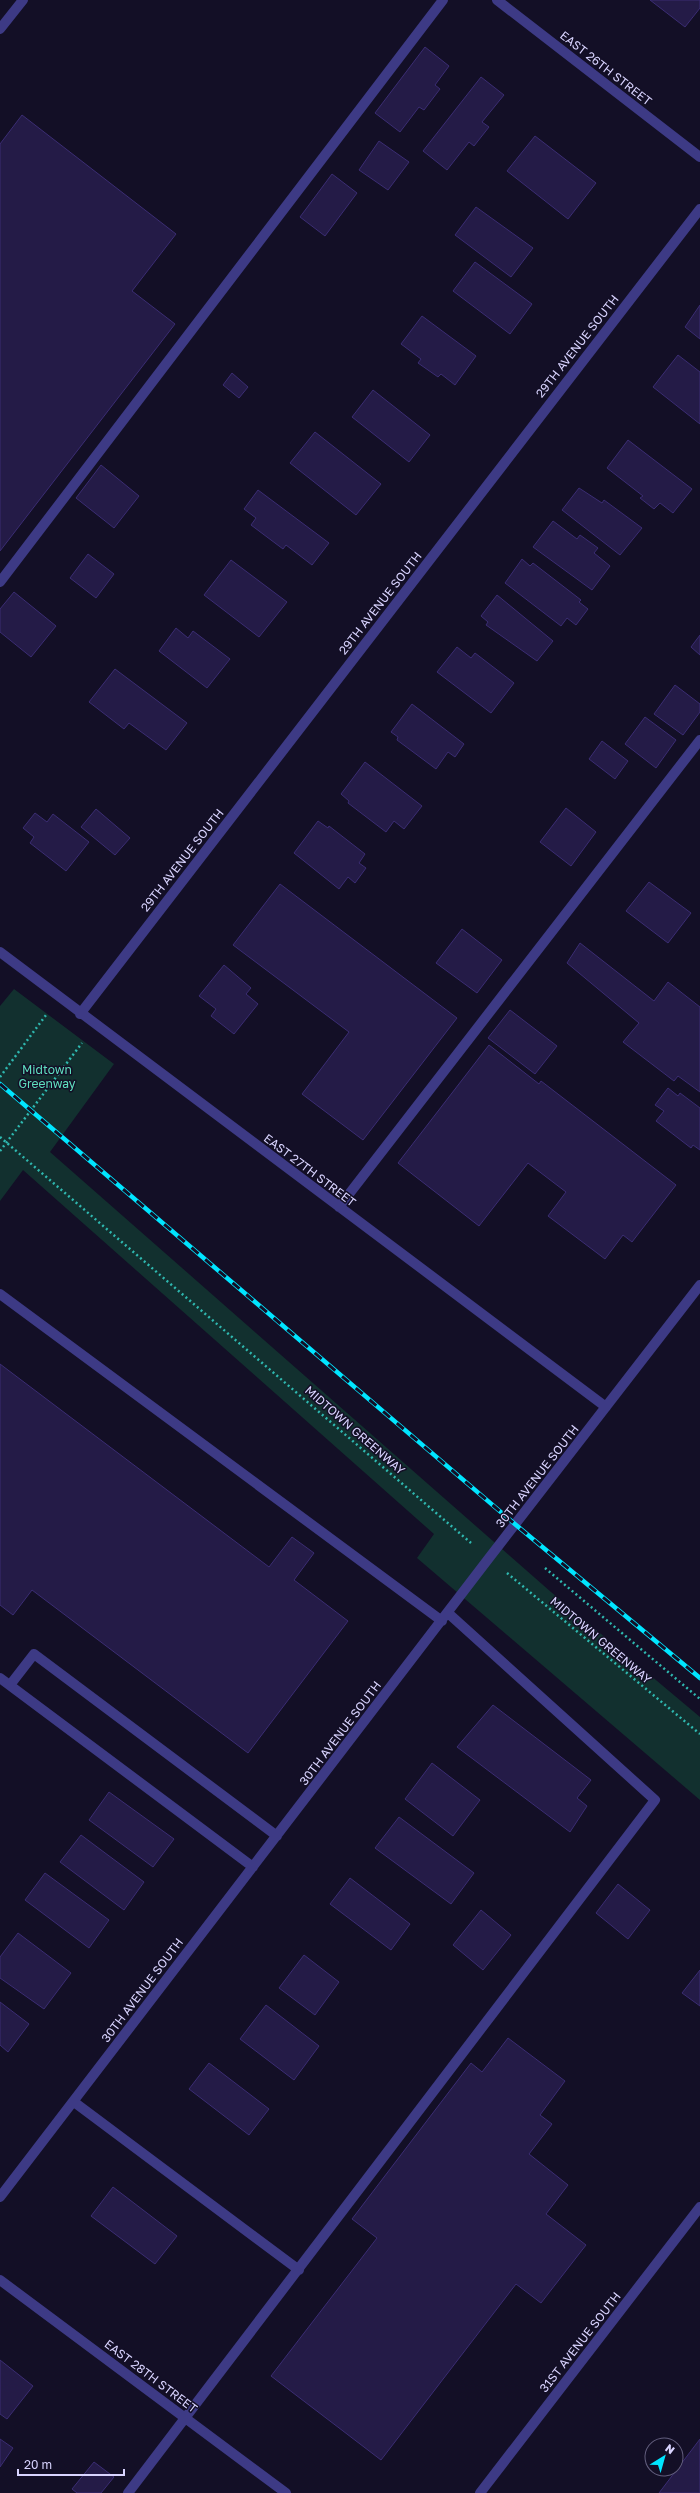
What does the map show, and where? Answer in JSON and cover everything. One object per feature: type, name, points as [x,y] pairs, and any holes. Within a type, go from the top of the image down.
[{"type":"street","points":[[0,29],[23,0]]},
{"type":"street","points":[[0,582],[443,0]]},
{"type":"street","name":"EAST 26TH STREET","points":[[497,0],[700,157]]},
{"type":"street","name":"29TH AVENUE SOUTH","points":[[80,1014],[700,209]]},
{"type":"street","points":[[339,1207],[700,740]]},
{"type":"street","name":"EAST 27TH STREET","points":[[0,952],[80,1014],[606,1407]]},
{"type":"street","name":"30TH AVENUE SOUTH","points":[[0,2197],[700,1285]]},
{"type":"street","points":[[0,1294],[445,1617],[655,1800],[128,2493]]},
{"type":"street","points":[[10,1685],[34,1654],[277,1836]]},
{"type":"street","points":[[0,1678],[253,1867]]},
{"type":"street","points":[[74,2102],[299,2270]]},
{"type":"street","name":"31ST AVENUE SOUTH","points":[[480,2493],[700,2207]]},
{"type":"street","name":"EAST 28TH STREET","points":[[0,2280],[286,2493]]},
{"type":"path","points":[[0,1077],[47,1014],[80,1014],[84,1041],[0,1151]]},
{"type":"path","name":"MIDTOWN GREENWAY","points":[[0,1137],[489,1558],[700,1734]]},
{"type":"path","points":[[545,1568],[700,1699]]},
{"type":"green space","name":"Midtown Greenway","points":[[14,989],[114,1064],[50,1152],[551,1592],[700,1717],[700,1800],[417,1558],[434,1534],[23,1170],[0,1201],[0,1006]]},
{"type":"building","points":[[650,0],[700,0],[700,8],[685,27]]},
{"type":"building","points":[[425,47],[449,66],[435,85],[440,89],[424,110],[419,107],[400,132],[375,113]]},
{"type":"building","points":[[481,77],[504,95],[482,122],[489,127],[474,146],[469,142],[447,170],[423,151]]},
{"type":"building","points":[[22,115],[176,234],[132,291],[175,324],[0,551],[0,144]]},
{"type":"building","points":[[535,136],[596,183],[568,219],[507,171]]},
{"type":"building","points":[[379,141],[409,162],[388,190],[359,170]]},
{"type":"building","points":[[332,174],[357,193],[325,236],[300,217]]},
{"type":"building","points":[[476,207],[533,248],[511,277],[455,235]]},
{"type":"building","points":[[475,262],[532,304],[510,334],[453,291]]},
{"type":"building","points":[[700,305],[700,339],[685,327]]},
{"type":"building","points":[[422,316],[476,356],[455,385],[441,374],[438,377],[418,363],[421,359],[401,344]]},
{"type":"building","points":[[678,355],[700,372],[700,424],[653,387]]},
{"type":"building","points":[[232,373],[248,387],[239,398],[223,385]]},
{"type":"building","points":[[373,390],[430,435],[409,462],[352,417]]},
{"type":"building","points":[[315,432],[381,484],[356,515],[290,463]]},
{"type":"building","points":[[628,440],[692,489],[673,513],[660,503],[654,509],[640,498],[643,496],[607,468]]},
{"type":"building","points":[[101,465],[139,496],[114,528],[76,498]]},
{"type":"building","points":[[579,488],[602,503],[604,500],[642,528],[620,555],[562,510]]},
{"type":"building","points":[[258,490],[329,543],[312,565],[286,545],[283,549],[251,525],[256,518],[244,509]]},
{"type":"building","points":[[553,521],[577,539],[580,535],[598,548],[594,553],[610,566],[592,590],[533,547]]},
{"type":"building","points":[[88,554],[114,574],[96,598],[70,578]]},
{"type":"building","points":[[522,559],[530,566],[533,563],[581,600],[579,602],[588,609],[576,625],[567,618],[561,626],[505,583]]},
{"type":"building","points":[[231,560],[287,602],[259,637],[204,595]]},
{"type":"building","points":[[14,592],[56,626],[31,657],[0,632],[0,609]]},
{"type":"building","points":[[497,595],[553,641],[537,661],[486,625],[488,622],[481,616]]},
{"type":"building","points":[[176,628],[188,638],[193,631],[230,659],[207,688],[159,651]]},
{"type":"building","points":[[700,635],[700,655],[691,647]]},
{"type":"building","points":[[457,647],[471,658],[475,653],[514,683],[491,713],[437,672]]},
{"type":"building","points":[[115,669],[187,723],[166,750],[129,723],[124,729],[89,702]]},
{"type":"building","points":[[675,685],[700,704],[700,712],[683,735],[654,714]]},
{"type":"building","points":[[412,704],[464,744],[455,757],[448,752],[436,769],[397,740],[398,737],[391,732]]},
{"type":"building","points":[[645,717],[676,740],[656,768],[625,744]]},
{"type":"building","points":[[602,741],[628,761],[615,779],[589,759]]},
{"type":"building","points":[[365,762],[422,806],[404,829],[394,821],[386,832],[348,803],[349,801],[341,794]]},
{"type":"building","points":[[566,808],[596,832],[571,866],[540,842]]},
{"type":"building","points":[[96,809],[130,838],[115,855],[81,827]]},
{"type":"building","points":[[35,813],[47,822],[53,814],[89,842],[66,871],[30,843],[34,837],[23,828]]},
{"type":"building","points":[[318,821],[328,828],[329,826],[365,854],[359,863],[366,868],[355,883],[348,877],[339,889],[294,853]]},
{"type":"building","points":[[649,882],[691,913],[668,943],[626,911]]},
{"type":"building","points":[[280,884],[457,1018],[363,1140],[302,1094],[349,1032],[233,945]]},
{"type":"building","points":[[462,929],[502,960],[477,993],[436,963]]},
{"type":"building","points":[[580,943],[654,1001],[668,982],[700,1007],[700,1092],[678,1076],[674,1081],[623,1042],[639,1023],[567,963]]},
{"type":"building","points":[[224,965],[251,988],[246,994],[258,1004],[234,1034],[211,1016],[216,1009],[199,996]]},
{"type":"building","points":[[510,1010],[557,1046],[535,1074],[488,1038]]},
{"type":"building","points":[[489,1045],[539,1084],[541,1081],[676,1185],[632,1242],[623,1235],[605,1259],[548,1216],[566,1192],[528,1163],[479,1226],[398,1163]]},
{"type":"building","points":[[668,1088],[678,1096],[680,1093],[700,1108],[700,1150],[693,1145],[691,1148],[656,1121],[664,1111],[655,1105]]},
{"type":"building","points":[[0,1364],[269,1567],[292,1537],[314,1553],[294,1580],[348,1621],[248,1753],[32,1590],[13,1615],[0,1605]]},
{"type":"building","points":[[493,1705],[591,1780],[577,1798],[587,1806],[570,1832],[457,1747]]},
{"type":"building","points":[[432,1763],[480,1800],[453,1836],[405,1799]]},
{"type":"building","points":[[109,1792],[174,1839],[153,1867],[89,1820]]},
{"type":"building","points":[[399,1817],[474,1873],[451,1904],[375,1848]]},
{"type":"building","points":[[81,1835],[144,1882],[124,1910],[60,1862]]},
{"type":"building","points":[[45,1873],[109,1920],[89,1948],[25,1900]]},
{"type":"building","points":[[350,1878],[410,1924],[391,1950],[330,1904]]},
{"type":"building","points":[[618,1884],[650,1910],[628,1939],[596,1913]]},
{"type":"building","points":[[481,1910],[511,1935],[483,1970],[453,1945]]},
{"type":"building","points":[[18,1933],[71,1973],[44,2009],[0,1978],[0,1957]]},
{"type":"building","points":[[304,1955],[339,1982],[315,2015],[279,1988]]},
{"type":"building","points":[[700,1970],[700,2006],[682,1993]]},
{"type":"building","points":[[0,2002],[29,2024],[8,2052],[0,2045]]},
{"type":"building","points":[[266,2005],[319,2046],[294,2080],[240,2039]]},
{"type":"building","points":[[508,2038],[565,2081],[540,2115],[552,2124],[529,2154],[568,2185],[546,2214],[586,2245],[541,2303],[516,2284],[381,2460],[271,2376],[377,2238],[352,2219],[471,2063],[482,2072]]},
{"type":"building","points":[[209,2063],[269,2109],[249,2135],[189,2089]]},
{"type":"building","points":[[113,2187],[177,2236],[155,2264],[91,2216]]},
{"type":"building","points":[[0,2360],[33,2386],[7,2419],[0,2414]]},
{"type":"building","points":[[0,2439],[13,2448],[0,2467]]},
{"type":"building","points":[[700,2439],[700,2493],[659,2493],[671,2477],[684,2477],[684,2460]]},
{"type":"building","points":[[94,2462],[114,2477],[101,2493],[77,2493],[72,2489]]},
{"type":"railway","points":[[0,1084],[516,1525],[700,1678]]}]
